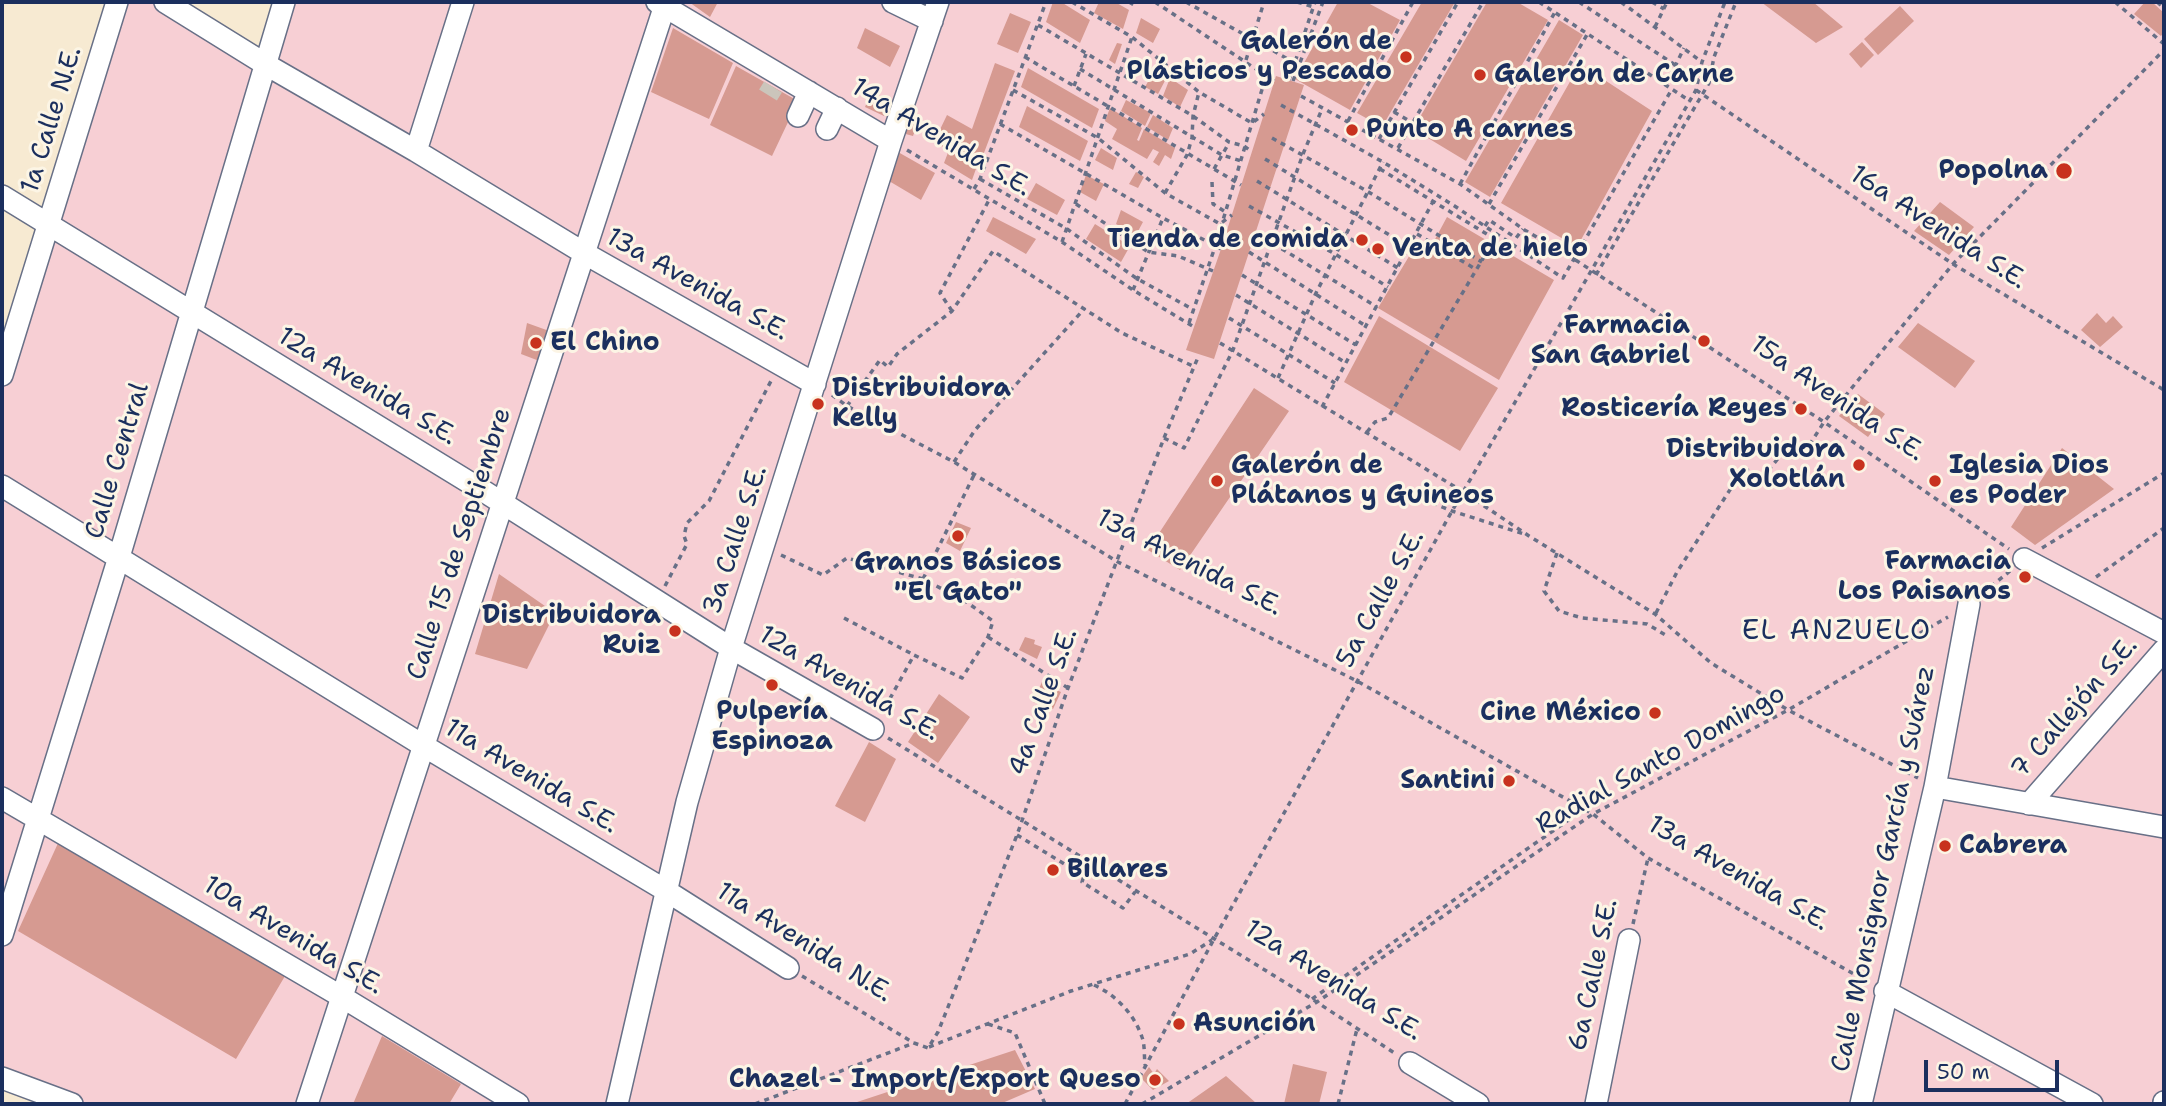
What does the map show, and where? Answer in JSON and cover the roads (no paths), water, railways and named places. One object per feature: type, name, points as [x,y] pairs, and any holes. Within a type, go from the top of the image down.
[{"type":"street","name":"1a Calle N.E.","points":[[2,375],[117,2]]},
{"type":"street","name":"13a Avenida S.E.","points":[[165,2],[584,253],[815,384]]},
{"type":"street","name":"Calle Central","points":[[2,935],[119,557],[284,2]]},
{"type":"street","points":[[416,152],[463,2]]},
{"type":"street","points":[[892,2],[935,11]]},
{"type":"street","name":"14a Avenida S.E.","points":[[663,3],[809,92],[847,108],[891,141]]},
{"type":"street","name":"Calle 15 de Septiembre","points":[[307,1104],[663,3]]},
{"type":"street","name":"3a Calle S.E.","points":[[617,1104],[687,802],[731,648],[891,141],[935,11]]},
{"type":"street","points":[[798,116],[809,92]]},
{"type":"street","points":[[827,129],[847,108]]},
{"type":"street","name":"12a Avenida S.E.","points":[[2,197],[502,503],[731,648],[873,729]]},
{"type":"street","points":[[2,486],[119,557]]},
{"type":"street","name":"11a Avenida S.E.","points":[[119,557],[424,746],[665,890]]},
{"type":"street","points":[[2024,559],[2164,633]]},
{"type":"street","name":"Calle Monsignor García y Suárez","points":[[1861,1104],[1885,991],[1935,787],[1969,604]]},
{"type":"street","name":"7 Callejón S.E.","points":[[2029,804],[2164,650]]},
{"type":"street","points":[[1935,787],[2164,827]]},
{"type":"street","name":"10a Avenida S.E.","points":[[2,798],[342,997],[518,1104]]},
{"type":"street","name":"11a Avenida N.E.","points":[[665,890],[788,968]]},
{"type":"street","name":"6a Calle S.E.","points":[[1596,1104],[1629,940]]},
{"type":"street","points":[[1885,991],[2092,1104]]},
{"type":"street","name":"12a Avenida S.E.","points":[[1410,1063],[1478,1104]]},
{"type":"street","points":[[2,1078],[72,1104]]},
{"type":"tunnel","points":[[768,95],[773,87]]},
{"type":"place","name":"Galerón de Plásticos y Pescado","points":[[1406,57]]},
{"type":"place","name":"Galerón de Carne","points":[[1480,75]]},
{"type":"place","name":"Punto A carnes","points":[[1352,130]]},
{"type":"place","name":"Popolna","points":[[2064,171]]},
{"type":"place","name":"Tienda de comida","points":[[1362,240]]},
{"type":"place","name":"Venta de hielo","points":[[1378,249]]},
{"type":"place","name":"Farmacia San Gabriel","points":[[1704,341]]},
{"type":"place","name":"El Chino","points":[[536,343]]},
{"type":"place","name":"Distribuidora Kelly","points":[[818,404]]},
{"type":"place","name":"Rosticería Reyes","points":[[1801,409]]},
{"type":"place","name":"Distribuidora Xolotlán","points":[[1859,465]]},
{"type":"place","name":"Galerón de Plátanos y Guineos","points":[[1217,481]]},
{"type":"place","name":"Iglesia Dios es Poder","points":[[1935,481]]},
{"type":"place","name":"Granos Básicos \"El Gato\"","points":[[958,536]]},
{"type":"place","name":"Farmacia Los Paisanos","points":[[2025,577]]},
{"type":"place","name":"Distribuidora Ruiz","points":[[675,631]]},
{"type":"place","name":"Pulpería Espinoza","points":[[772,685]]},
{"type":"place","name":"Cine México","points":[[1655,713]]},
{"type":"place","name":"Santini","points":[[1509,781]]},
{"type":"place","name":"Cabrera","points":[[1945,846]]},
{"type":"place","name":"Billares","points":[[1053,870]]},
{"type":"place","name":"Asunción","points":[[1179,1024]]},
{"type":"place","name":"Chazel - Import/Export Queso","points":[[1155,1080]]},
{"type":"district","name":"EL ANZUELO","points":[[1837,632]]}]
